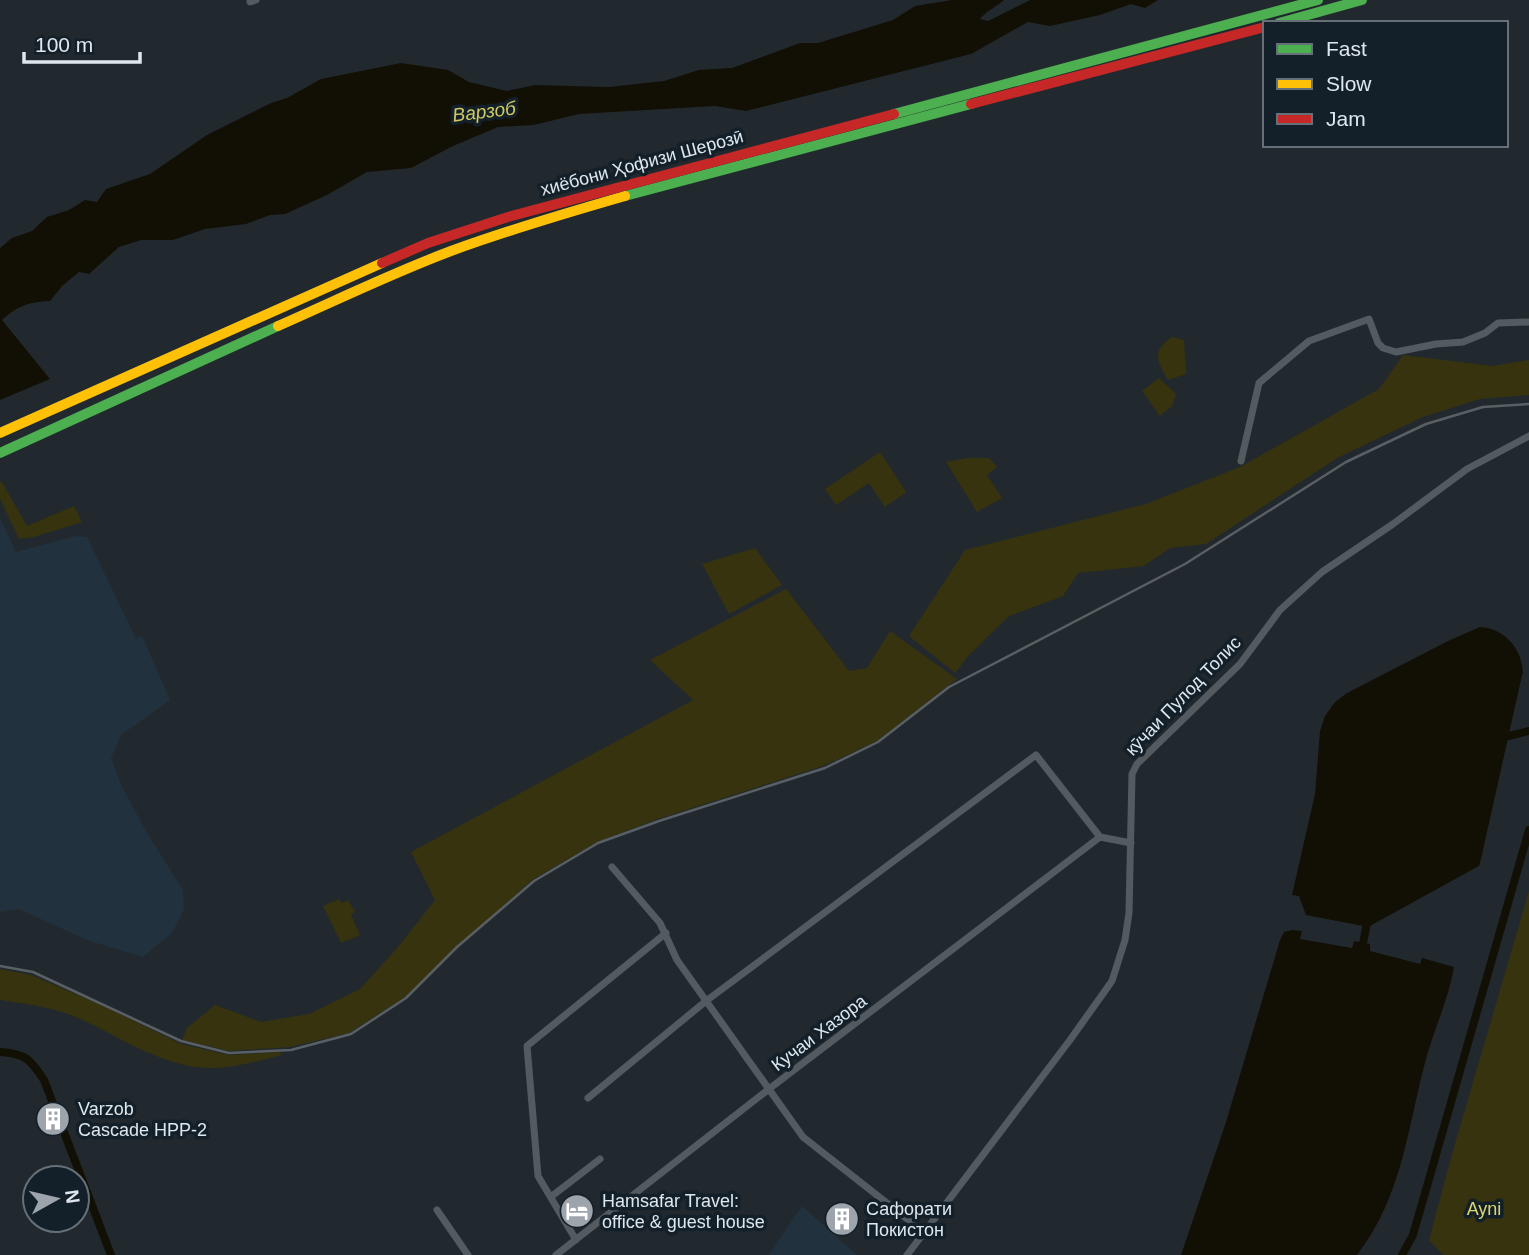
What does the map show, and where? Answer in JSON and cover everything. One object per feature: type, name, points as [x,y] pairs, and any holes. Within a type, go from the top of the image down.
[{"type":"main road","name":"хиёбони Ҳофизи Шерозӣ","points":[[0,433],[428,243],[509,217],[1318,0]]},
{"type":"main road","points":[[1286,21],[1362,0]]},
{"type":"main road","name":"хиёбони Ҳофизи Шерозӣ","points":[[0,453],[380,280],[532,223],[686,179],[1263,28]]},
{"type":"street","points":[[1241,461],[1259,383],[1309,341],[1369,319],[1378,343],[1383,348],[1396,352],[1463,342],[1485,333],[1498,323],[1529,322]]},
{"type":"street","name":"кӯчаи Пулод Толис","points":[[907,1255],[1112,981],[1125,940],[1129,913],[1132,774],[1137,764],[1240,664],[1280,610],[1322,572],[1393,524],[1466,469],[1529,436]]},
{"type":"street","points":[[588,1098],[706,1001],[1036,755],[1100,836],[1131,843]]},
{"type":"street","name":"Кучаи Хазора","points":[[556,1255],[1100,836]]},
{"type":"street","points":[[612,867],[655,917],[666,933],[677,960],[803,1137],[925,1233]]},
{"type":"street","points":[[576,1240],[538,1176],[527,1046],[666,933]]},
{"type":"street","points":[[552,1196],[600,1159]]},
{"type":"street","points":[[438,1210],[468,1255]]},
{"type":"shaded area","points":[[0,518],[16,552],[76,536],[87,537],[136,639],[142,636],[170,700],[121,735],[111,758],[121,785],[147,833],[183,890],[184,909],[172,933],[143,957],[87,940],[19,909],[0,912]]},
{"type":"shaded area","points":[[802,1206],[857,1255],[769,1255]]},
{"type":"green space","points":[[1172,337],[1184,340],[1186,374],[1168,380],[1158,356],[1161,347]]},
{"type":"green space","points":[[1403,355],[1492,366],[1529,360],[1529,395],[1480,399],[1423,417],[1337,458],[1206,544],[1170,548],[1144,566],[1078,573],[1063,596],[1009,616],[968,656],[955,673],[909,636],[965,550],[1146,504],[1240,467],[1379,389]]},
{"type":"green space","points":[[1159,378],[1176,394],[1172,406],[1160,416],[1142,391]]},
{"type":"green space","points":[[880,452],[906,492],[885,507],[869,483],[836,505],[825,489]]},
{"type":"green space","points":[[989,458],[997,467],[987,475],[1002,498],[977,512],[946,462]]},
{"type":"green space","points":[[0,482],[27,526],[74,506],[82,522],[19,539],[0,499]]},
{"type":"green space","points":[[755,548],[782,585],[729,614],[702,564]]},
{"type":"green space","points":[[786,589],[849,671],[867,668],[890,631],[957,679],[877,741],[823,766],[658,819],[597,842],[532,880],[405,997],[349,1033],[290,1047],[229,1051],[182,1040],[187,1028],[215,1005],[261,1022],[309,1014],[360,989],[435,900],[411,852],[693,700],[650,660]]},
{"type":"green space","name":"Ayni","points":[[1529,891],[1529,1255],[1443,1255],[1429,1240]]},
{"type":"green space","points":[[339,899],[342,903],[348,900],[355,912],[351,915],[360,935],[341,943],[323,906]]},
{"type":"green space","points":[[0,969],[31,975],[97,1003],[181,1044],[229,1055],[279,1052],[282,1055],[217,1068],[175,1062],[63,1012],[0,1000]]},
{"type":"water","name":"Варзоб","points":[[952,0],[1004,0],[980,19],[988,21],[1030,0],[1158,0],[1145,8],[1131,4],[1100,15],[1050,26],[1028,22],[971,54],[746,111],[715,106],[579,114],[534,125],[498,127],[411,168],[367,172],[327,195],[285,214],[270,215],[246,224],[205,229],[173,240],[141,240],[119,247],[89,274],[79,272],[62,286],[50,301],[24,306],[2,320],[50,379],[0,400],[0,248],[12,238],[32,231],[47,217],[69,210],[85,200],[97,202],[106,189],[150,174],[207,135],[321,79],[401,63],[448,70],[469,82],[507,91],[535,85],[609,87],[664,81],[699,70],[732,68],[800,43],[818,43],[893,20],[915,6]]},
{"type":"water","points":[[1480,627],[1497,631],[1511,642],[1520,656],[1523,674],[1516,674],[1474,862],[1365,922],[1363,926],[1306,915],[1299,896],[1292,895],[1315,794],[1320,731],[1325,716],[1335,702],[1347,693]]},
{"type":"water","points":[[1302,931],[1300,939],[1352,948],[1354,941],[1370,944],[1370,951],[1420,964],[1422,958],[1454,967],[1426,1059],[1394,1185],[1385,1209],[1357,1255],[1181,1255],[1226,1122],[1280,940],[1284,932]]},
{"type":"waterway","points":[[1363,943],[1367,923],[1476,863],[1518,675],[1515,666]]},
{"type":"waterway","points":[[1505,737],[1529,731]]},
{"type":"waterway","points":[[1402,1255],[1413,1235],[1529,830]]},
{"type":"waterway","points":[[0,1052],[16,1054],[26,1059],[44,1080],[111,1255]]},
{"type":"railway","points":[[0,966],[33,972],[181,1041],[229,1053],[291,1050],[351,1034],[406,998],[457,947],[534,881],[598,843],[825,768],[878,742],[949,687],[1185,564],[1346,462],[1426,424],[1483,407],[1529,404]]},
{"type":"traffic: fast","points":[[894,114],[1318,0]]},
{"type":"traffic: fast","points":[[1286,21],[1362,0]]},
{"type":"traffic: fast","points":[[625,196],[971,104]]},
{"type":"traffic: fast","points":[[0,453],[278,326]]},
{"type":"traffic: slow","points":[[278,326],[451,251],[625,196]]},
{"type":"traffic: slow","points":[[0,433],[382,263]]},
{"type":"traffic: jam","points":[[971,104],[1263,28]]},
{"type":"traffic: jam","points":[[382,263],[428,243],[508,217],[894,114]]},
{"type":"place","name":"Varzob Cascade HPP-2","points":[[53,1119]]},
{"type":"place","name":"Hamsafar Travel: office & guest house","points":[[577,1211]]},
{"type":"place","name":"Сафорати Покистон","points":[[842,1219]]}]
